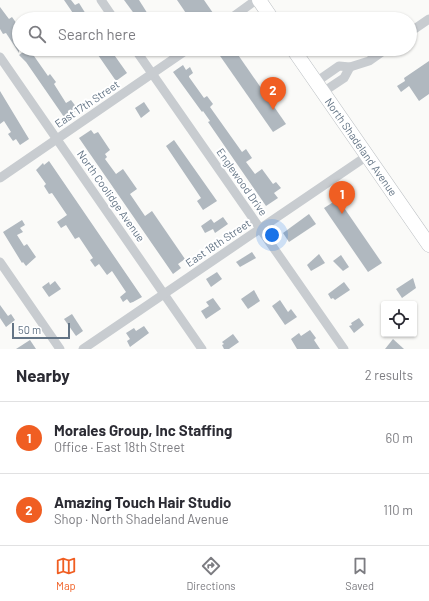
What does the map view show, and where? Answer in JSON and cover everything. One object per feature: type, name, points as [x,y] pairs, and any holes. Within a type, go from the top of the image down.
[{"type":"main road","points":[[258,0],[267,12]]},
{"type":"main road","name":"North Shadeland Avenue","points":[[298,56],[429,245]]},
{"type":"street","points":[[101,0],[109,12]]},
{"type":"street","points":[[240,12],[258,0]]},
{"type":"street","points":[[417,27],[429,19]]},
{"type":"street","name":"Englewood Drive","points":[[140,56],[344,349]]},
{"type":"street","name":"East 17th Street","points":[[0,178],[178,56]]},
{"type":"street","points":[[319,87],[339,66],[350,66],[369,61],[376,56]]},
{"type":"street","name":"North Coolidge Avenue","points":[[0,57],[202,349]]},
{"type":"street","points":[[319,87],[344,78],[350,66]]},
{"type":"street","name":"East 18th Street","points":[[83,349],[367,156]]},
{"type":"street","points":[[0,262],[60,349]]},
{"type":"building","points":[[64,0],[71,0],[75,5],[79,3],[85,12],[72,12]]},
{"type":"building","points":[[124,0],[139,0],[147,12],[133,12]]},
{"type":"building","points":[[177,0],[204,0],[212,12],[185,12]]},
{"type":"building","points":[[0,7],[9,19],[12,17],[12,42],[6,33],[3,34],[0,29]]},
{"type":"building","points":[[20,56],[34,56],[48,76],[50,74],[56,82],[54,84],[66,103],[71,100],[77,108],[75,112],[70,116],[69,113],[64,117],[26,62]]},
{"type":"building","points":[[99,56],[115,56],[127,73],[116,81]]},
{"type":"building","points":[[220,56],[239,56],[286,124],[273,132]]},
{"type":"building","points":[[429,61],[429,94],[419,101],[409,86],[401,92],[397,86],[405,81],[404,78]]},
{"type":"building","points":[[183,65],[186,70],[190,67],[193,73],[189,77],[204,98],[207,96],[213,104],[210,107],[242,152],[246,149],[252,158],[246,162],[255,174],[262,169],[273,184],[276,182],[281,188],[274,193],[278,198],[266,206],[208,122],[210,121],[173,72]]},
{"type":"building","points":[[0,91],[29,139],[20,145],[16,139],[13,141],[8,134],[11,132],[4,121],[0,124]]},
{"type":"building","points":[[144,102],[150,111],[141,118],[135,108]]},
{"type":"building","points":[[91,130],[94,134],[98,132],[110,150],[105,154],[107,157],[105,159],[116,174],[123,169],[137,189],[130,194],[145,216],[152,211],[185,259],[178,264],[181,268],[173,274],[79,138]]},
{"type":"building","points":[[174,140],[217,201],[203,210],[197,201],[201,198],[166,146]]},
{"type":"building","points":[[49,161],[142,297],[130,303],[127,299],[123,302],[120,297],[126,292],[112,271],[107,275],[99,264],[95,267],[90,260],[93,258],[79,237],[75,239],[66,225],[61,228],[57,222],[67,215],[52,193],[49,194],[44,186],[46,184],[36,170],[43,163],[44,165]]},
{"type":"building","points":[[338,199],[382,263],[368,272],[324,208]]},
{"type":"building","points":[[309,214],[316,224],[289,242],[283,233]]},
{"type":"building","points":[[223,217],[228,224],[215,233],[213,229],[205,233],[201,226],[211,219],[214,223]]},
{"type":"building","points":[[22,220],[25,225],[20,228],[23,232],[17,235],[24,246],[27,244],[36,257],[26,266],[23,262],[22,263],[3,232]]},
{"type":"building","points":[[252,252],[256,258],[240,267],[236,262]]},
{"type":"building","points":[[319,254],[325,263],[311,271],[307,265]]},
{"type":"building","points":[[341,255],[349,267],[343,271],[333,261]]},
{"type":"building","points":[[217,272],[222,279],[211,287],[206,279]]},
{"type":"building","points":[[413,278],[416,288],[402,298],[396,289]]},
{"type":"building","points":[[55,281],[61,289],[49,297],[42,287],[49,282],[50,285]]},
{"type":"building","points":[[344,282],[350,290],[335,300],[333,298],[331,299],[328,294]]},
{"type":"building","points":[[254,290],[260,301],[248,309],[241,299]]},
{"type":"building","points":[[213,298],[221,309],[206,319],[201,311],[209,306],[206,302]]},
{"type":"building","points":[[280,300],[288,312],[291,309],[297,317],[285,325],[272,306]]},
{"type":"building","points":[[0,305],[8,316],[11,314],[15,320],[6,327],[0,318]]},
{"type":"building","points":[[72,314],[83,331],[76,336],[64,319]]},
{"type":"building","points":[[359,318],[364,325],[354,333],[349,326]]},
{"type":"building","points":[[144,326],[149,333],[130,347],[127,341],[130,339],[126,333],[134,328],[136,331]]},
{"type":"building","points":[[310,330],[316,338],[314,340],[320,349],[297,349],[291,339],[299,333],[301,336]]},
{"type":"building","points":[[233,334],[239,342],[229,349],[224,349],[222,345],[224,344],[222,342]]},
{"type":"building","points":[[393,339],[404,349],[385,349]]},
{"type":"building","points":[[30,340],[36,349],[16,349]]},
{"type":"place","name":"Amazing Touch Hair Studio","points":[[273,110]]},
{"type":"place","name":"Morales Group, Inc Staffing","points":[[342,214]]}]
